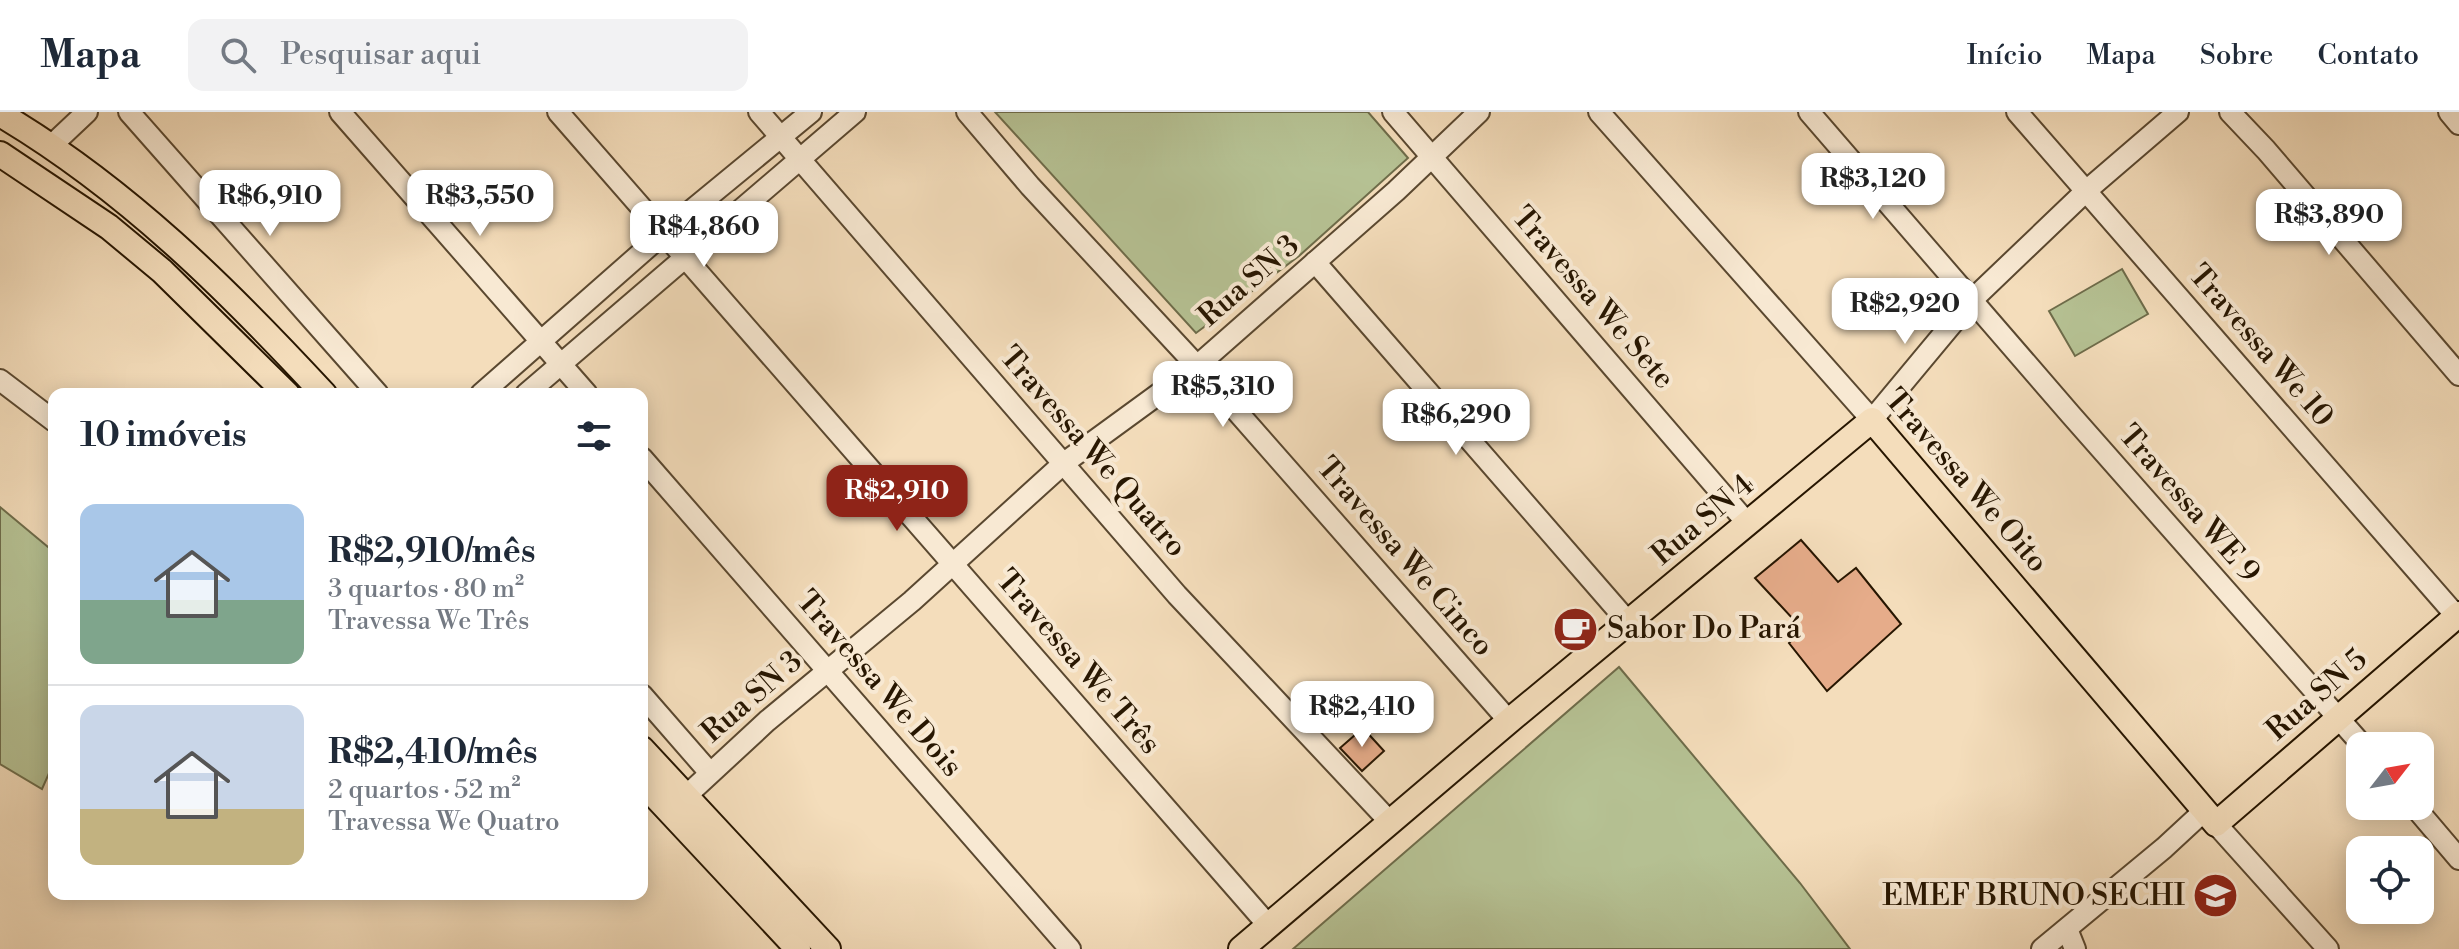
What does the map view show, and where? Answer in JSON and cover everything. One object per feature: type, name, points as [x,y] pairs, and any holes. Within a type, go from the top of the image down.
[{"type":"main road","points":[[0,114],[52,145],[134,207],[250,314],[318,388]]},
{"type":"main road","points":[[0,154],[109,227],[162,271],[281,388]]},
{"type":"main road","points":[[109,227],[125,221],[134,207]]},
{"type":"main road","name":"Rua SN 4","points":[[1241,949],[1509,721],[1872,420]]},
{"type":"main road","name":"Travessa We Oito","points":[[1872,420],[2210,817]]},
{"type":"main road","name":"Rua SN 5","points":[[2210,817],[2339,718],[2458,616]]},
{"type":"main road","points":[[648,756],[828,949]]},
{"type":"main road","points":[[648,788],[798,949]]},
{"type":"street","points":[[52,145],[87,112]]},
{"type":"street","points":[[129,112],[373,388]]},
{"type":"street","points":[[340,112],[582,388]]},
{"type":"street","name":"Travessa We Três","points":[[558,112],[1268,925]]},
{"type":"street","name":"Travessa We Quatro","points":[[759,112],[1177,595],[1390,822]]},
{"type":"street","points":[[488,388],[664,233],[811,112]]},
{"type":"street","points":[[533,388],[855,112]]},
{"type":"street","name":"Travessa We Cinco","points":[[967,112],[1030,186],[1197,366],[1509,721]]},
{"type":"street","name":"Travessa We Sete","points":[[1393,112],[1748,524]]},
{"type":"street","name":"Rua SN 3","points":[[685,797],[1064,463],[1197,366],[1479,112]]},
{"type":"street","name":"Travessa We Oito","points":[[1599,112],[1872,420]]},
{"type":"street","name":"Travessa WE 9","points":[[1809,112],[1971,301],[2351,732]]},
{"type":"street","name":"Travessa We 10","points":[[2017,112],[2458,616]]},
{"type":"street","name":"Rua SN 4","points":[[1872,420],[1971,301],[2086,191],[2178,112]]},
{"type":"street","points":[[2230,112],[2459,375]]},
{"type":"street","points":[[2449,112],[2459,124]]},
{"type":"street","points":[[1315,262],[1629,623]]},
{"type":"street","points":[[0,380],[48,416]]},
{"type":"street","name":"Travessa We Dois","points":[[648,465],[1070,949]]},
{"type":"street","points":[[648,702],[710,773]]},
{"type":"street","points":[[2042,949],[2210,817],[2328,949]]},
{"type":"street","points":[[2426,820],[2459,859]]},
{"type":"street","points":[[2067,929],[2075,949]]},
{"type":"green space","points":[[995,112],[1368,112],[1408,158],[1299,256],[1196,333]]},
{"type":"green space","points":[[2122,269],[2148,314],[2075,356],[2049,311]]},
{"type":"green space","points":[[0,507],[48,547],[48,776],[42,789],[0,764]]},
{"type":"green space","points":[[1619,667],[1800,883],[1850,949],[1293,949]]},
{"type":"building","points":[[1801,540],[1838,582],[1856,568],[1901,624],[1827,691],[1789,643],[1795,637],[1787,628],[1794,620],[1755,578]]},
{"type":"building","points":[[1363,728],[1384,751],[1362,771],[1340,748]]},
{"type":"place","name":"Sabor Do Pará","points":[[1576,629]]},
{"type":"place","name":"EMEF BRUNO SECHI","points":[[2216,896]]}]
